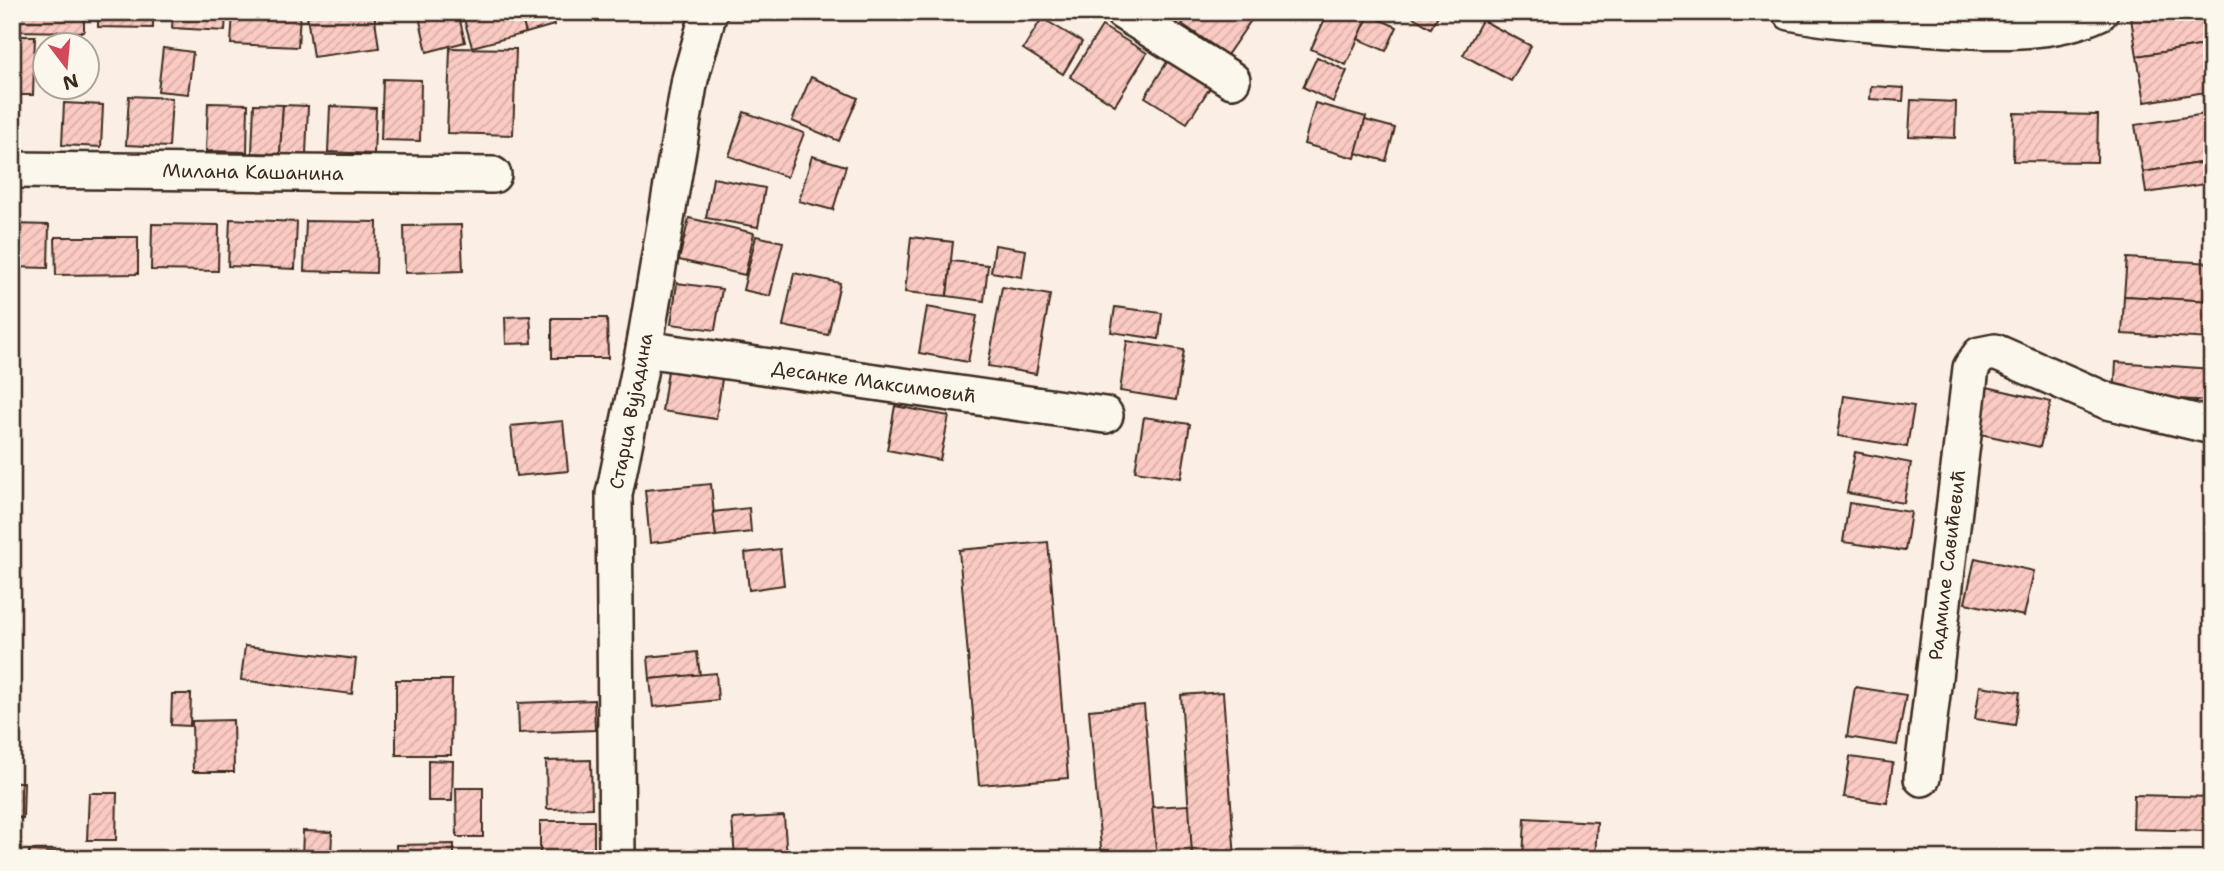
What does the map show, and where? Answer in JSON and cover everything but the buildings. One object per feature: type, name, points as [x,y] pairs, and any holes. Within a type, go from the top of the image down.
[{"type":"street","name":"Старца Вујадина","points":[[617,859],[614,494],[644,349],[690,79],[709,12]]},
{"type":"street","points":[[1123,12],[1232,80]]},
{"type":"street","points":[[1790,12],[1826,19],[1975,31],[2039,28],[2085,19],[2100,12]]},
{"type":"street","name":"Милана Кашанина","points":[[12,170],[493,176]]},
{"type":"street","name":"Десанке Максимовић","points":[[644,349],[1105,415]]},
{"type":"street","name":"Радмиле Савићевић","points":[[1922,778],[1971,368],[1980,355],[1995,352],[2108,401],[2212,426]]}]
